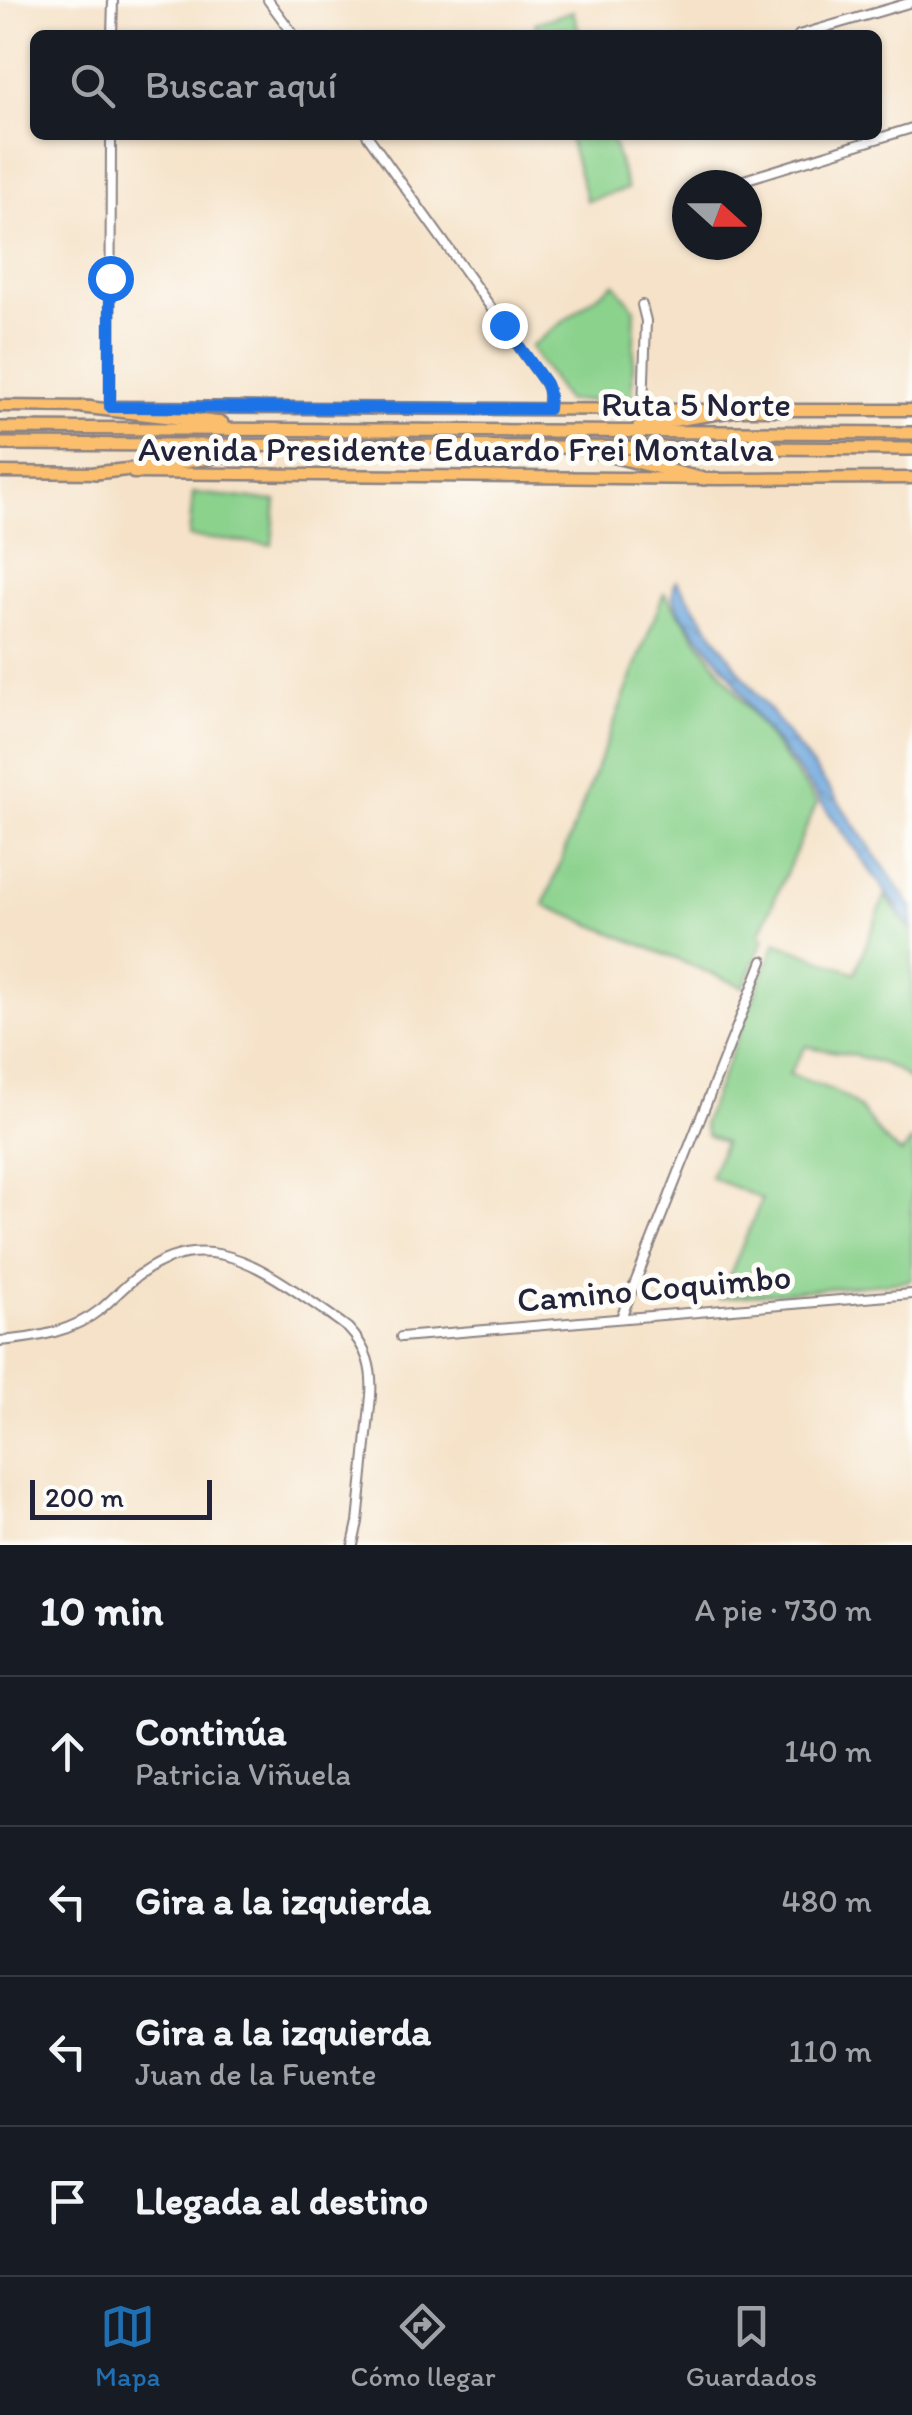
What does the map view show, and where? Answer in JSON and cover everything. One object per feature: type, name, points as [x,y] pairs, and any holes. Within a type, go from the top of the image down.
[{"type":"highway","points":[[84,407],[265,430]]},
{"type":"highway","points":[[620,431],[737,410]]},
{"type":"highway","name":"Ruta 5 Norte","points":[[0,428],[912,433]]},
{"type":"highway","name":"Ruta 5 Norte","points":[[0,444],[912,449]]},
{"type":"highway","points":[[94,473],[168,466],[282,446]]},
{"type":"highway","points":[[570,447],[704,479]]},
{"type":"main road","name":"Avenida Presidente Eduardo Frei Montalva","points":[[0,406],[912,410]]},
{"type":"main road","name":"Avenida Presidente Eduardo Frei Montalva","points":[[0,472],[912,478]]},
{"type":"street","points":[[112,0],[112,30]]},
{"type":"street","points":[[268,0],[290,30]]},
{"type":"street","points":[[816,30],[912,2]]},
{"type":"street","points":[[882,137],[912,128]]},
{"type":"street","points":[[110,407],[112,140]]},
{"type":"street","points":[[371,140],[544,380],[548,409]]},
{"type":"street","points":[[762,174],[873,140]]},
{"type":"street","points":[[642,305],[646,328],[643,409]]},
{"type":"street","points":[[621,1318],[763,961]]},
{"type":"street","points":[[0,1341],[43,1336],[72,1327],[102,1308],[142,1272],[176,1257],[214,1254],[259,1266],[348,1328],[368,1358],[371,1396],[353,1545]]},
{"type":"street","name":"Camino Coquimbo","points":[[401,1337],[912,1294]]},
{"type":"green space","points":[[573,11],[579,30],[537,30],[535,23]]},
{"type":"green space","points":[[569,140],[612,140],[627,189],[587,201]]},
{"type":"green space","points":[[614,283],[635,309],[632,400],[566,401],[530,347]]},
{"type":"green space","points":[[193,493],[276,501],[272,545],[189,537]]},
{"type":"green space","points":[[664,593],[817,803],[759,935],[764,938],[744,987],[544,905]]},
{"type":"green space","points":[[885,896],[912,934],[912,1083],[878,1062],[806,1046],[789,1074],[851,1101],[882,1137],[902,1153],[912,1140],[912,1278],[720,1298],[762,1199],[710,1177],[724,1143],[707,1135],[703,1123],[776,942],[855,973]]},
{"type":"water","points":[[677,581],[912,907],[912,929],[755,715],[730,674],[682,615],[673,598]]},
{"type":"route","points":[[110,278],[110,407],[548,409],[546,384],[504,325]]}]
